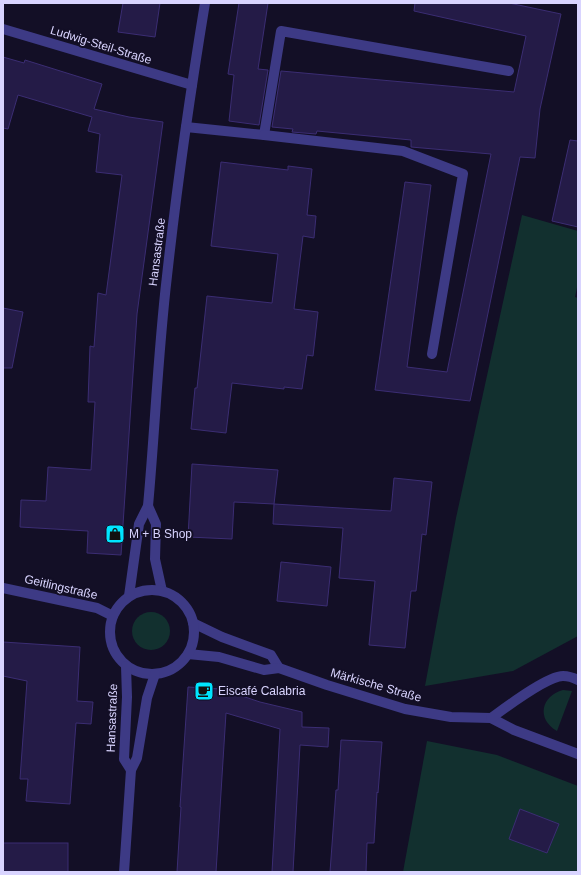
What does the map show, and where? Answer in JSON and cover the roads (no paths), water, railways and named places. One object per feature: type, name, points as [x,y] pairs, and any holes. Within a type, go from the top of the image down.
[{"type":"street","name":"Hansastraße","points":[[129,596],[139,524],[148,506],[157,380],[167,277],[186,127],[205,3]]},
{"type":"street","name":"Ludwig-Steil-Straße","points":[[3,29],[192,85]]},
{"type":"street","points":[[264,135],[281,32],[510,71]]},
{"type":"street","points":[[186,127],[403,151],[463,174],[432,354]]},
{"type":"street","name":"Hansastraße","points":[[148,506],[156,524],[155,559],[162,591]]},
{"type":"street","name":"Geitlingstraße","points":[[3,588],[97,608],[113,616]]},
{"type":"street","points":[[145,591],[162,591],[178,599],[185,606],[193,623],[193,639],[188,654],[174,668],[165,672],[145,674],[126,666],[118,658],[110,638],[110,626],[117,608],[129,596],[145,591]]},
{"type":"street","points":[[193,623],[222,637],[271,655],[279,668]]},
{"type":"street","name":"Märkische Straße","points":[[188,654],[219,657],[264,670],[279,668],[327,685],[405,709],[451,717],[492,718],[514,730],[578,754]]},
{"type":"street","name":"Hansastraße","points":[[126,666],[127,697],[124,759],[131,770]]},
{"type":"street","name":"Hansastraße","points":[[124,872],[131,770],[137,758],[146,698],[155,674]]},
{"type":"street","points":[[492,718],[519,698],[552,678],[563,676],[578,680]]},
{"type":"place","name":"M + B Shop","points":[[115,534]]},
{"type":"place","name":"Eiscafé Calabria","points":[[204,691]]}]
